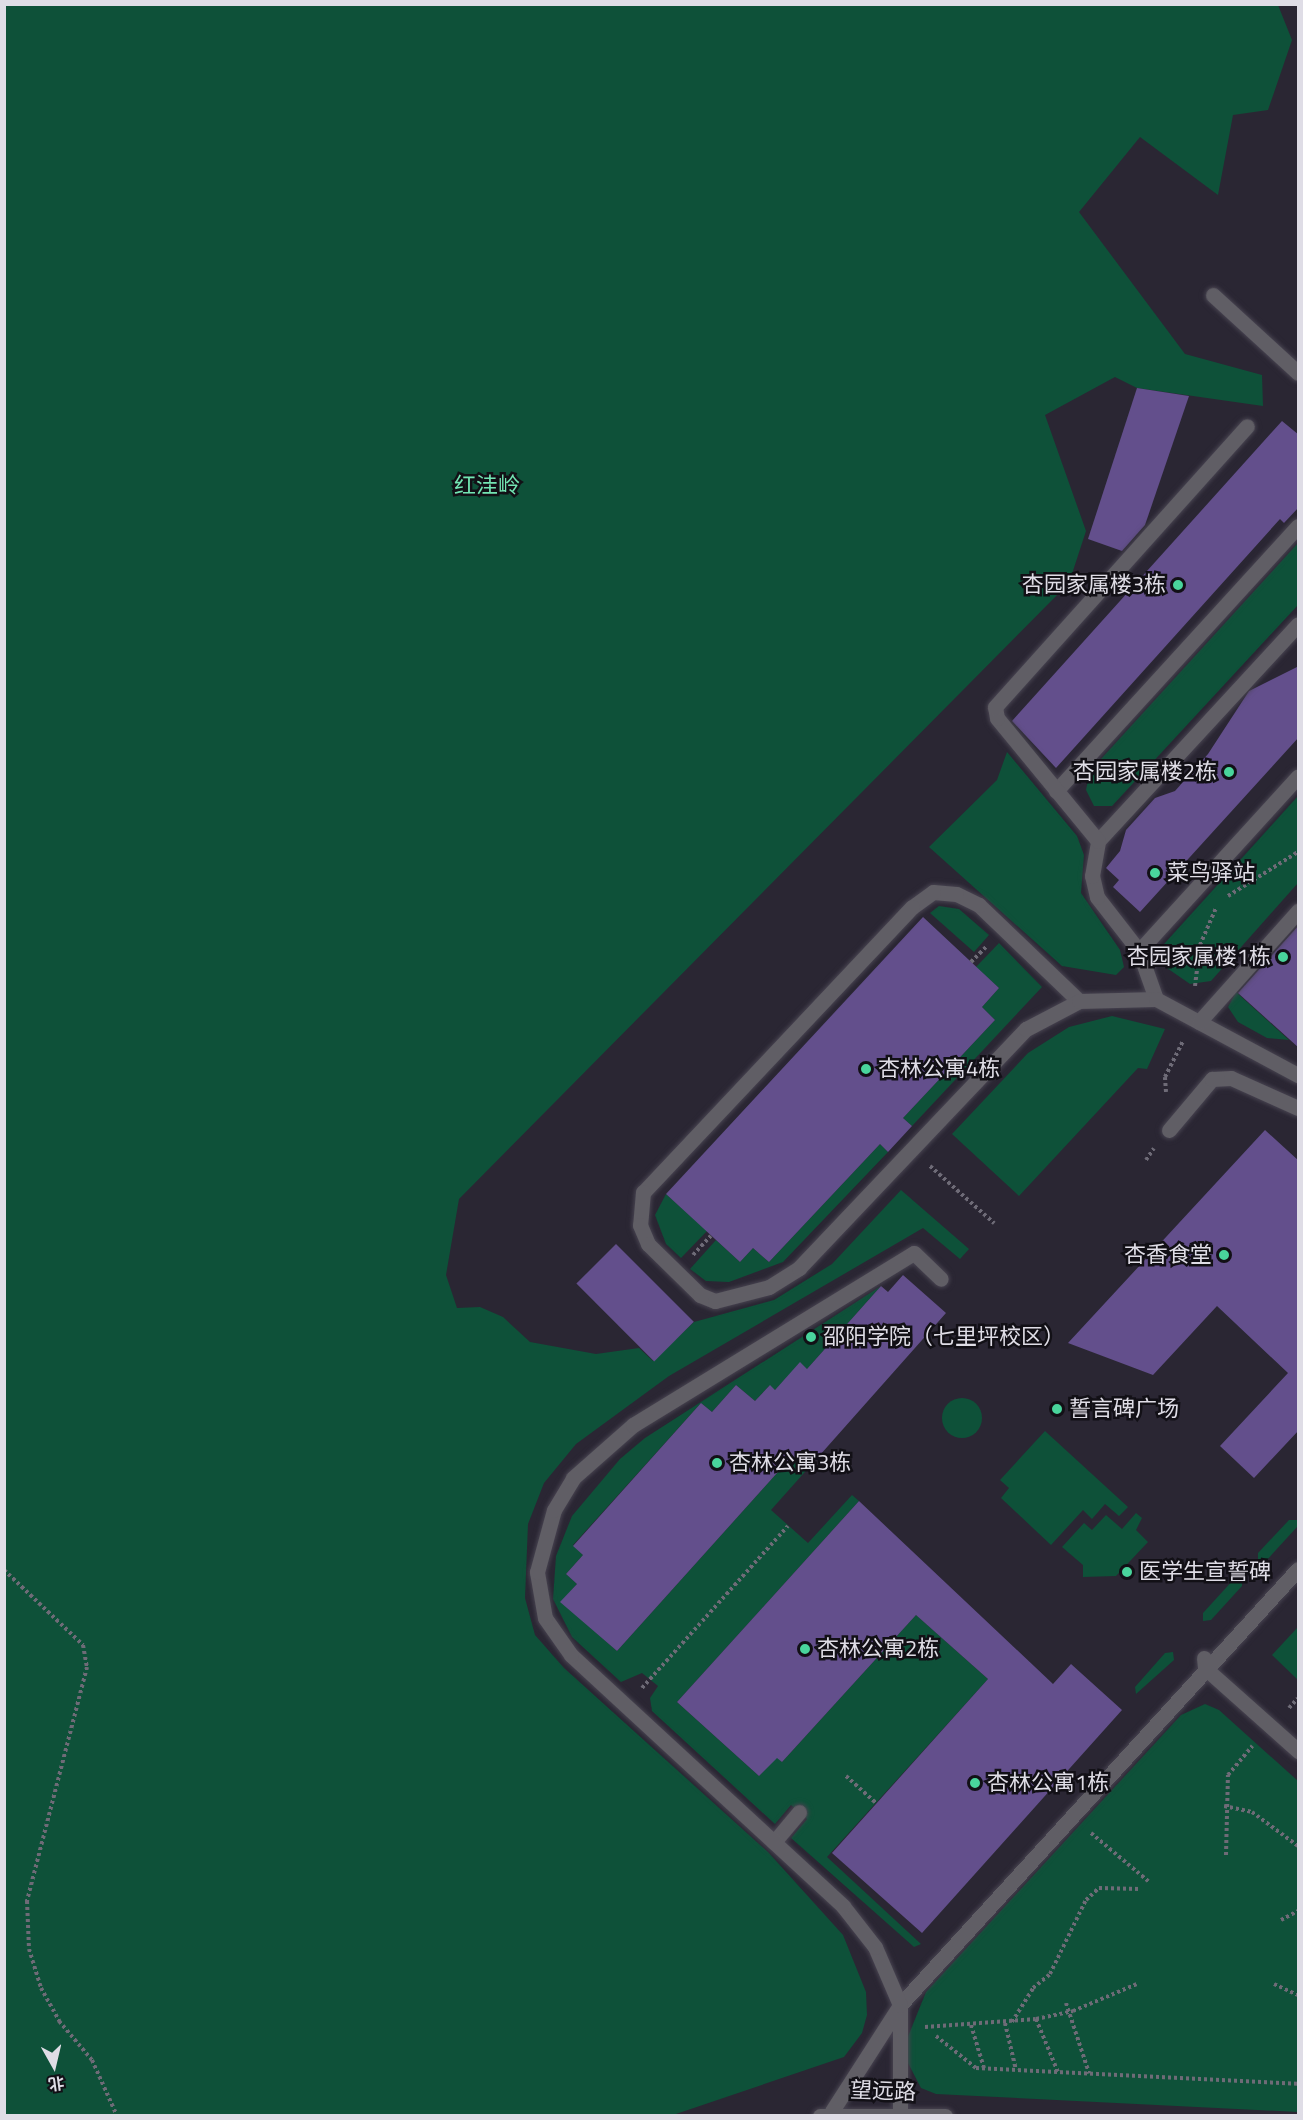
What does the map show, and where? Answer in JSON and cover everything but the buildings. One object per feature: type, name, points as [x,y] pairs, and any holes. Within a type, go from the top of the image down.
[{"type":"lane","points":[[1213,295],[1299,374]]},
{"type":"lane","points":[[1098,841],[997,718],[999,697],[1246,426]]},
{"type":"lane","points":[[1056,791],[1299,526]]},
{"type":"lane","points":[[1156,999],[1139,951],[1097,897],[1092,876],[1098,841],[1299,624]]},
{"type":"lane","points":[[1139,951],[1299,776]]},
{"type":"lane","points":[[1079,1001],[979,905],[956,894],[933,892],[912,907],[643,1192],[640,1225],[648,1244],[700,1295],[715,1301],[769,1287],[799,1268],[1026,1029],[1079,1001],[1156,999],[1298,1074]]},
{"type":"lane","points":[[1199,1022],[1299,910]]},
{"type":"lane","points":[[1169,1130],[1212,1079],[1231,1078],[1299,1108]]},
{"type":"lane","points":[[900,2115],[900,2005],[875,1947],[843,1905],[626,1706],[552,1632],[539,1595],[542,1543],[573,1479],[633,1425],[914,1253],[941,1279]]},
{"type":"lane","points":[[826,2113],[900,2005],[1071,1816],[1204,1662],[1299,1569]]},
{"type":"lane","points":[[1204,1662],[1299,1751]]},
{"type":"lane","points":[[774,1842],[799,1812]]},
{"type":"lane","name":"望远路","points":[[826,2113],[945,2115]]},
{"type":"path","points":[[1199,1022],[1195,964],[1208,921],[1233,891],[1299,852]]},
{"type":"path","points":[[1165,1077],[1185,1036]]},
{"type":"path","points":[[926,1162],[994,1223]]},
{"type":"path","points":[[626,1706],[788,1526]]},
{"type":"path","points":[[4,1570],[83,1645],[87,1667],[27,1901],[29,1949],[41,1988],[59,2021],[92,2060],[117,2115]]},
{"type":"path","points":[[1226,1855],[1224,1806],[1228,1774],[1246,1752]]},
{"type":"path","points":[[846,1776],[876,1803]]},
{"type":"path","points":[[1224,1806],[1252,1812],[1299,1846]]},
{"type":"path","points":[[1071,1816],[1148,1881]]},
{"type":"path","points":[[1011,2022],[1033,1988],[1050,1974],[1086,1900],[1099,1888],[1140,1889]]},
{"type":"path","points":[[1281,1920],[1299,1911]]},
{"type":"path","points":[[935,2026],[1005,2023],[1036,2019],[1067,2012],[1137,1984]]},
{"type":"path","points":[[1274,1984],[1299,1995]]},
{"type":"path","points":[[1066,2003],[1067,2012],[1089,2073]]},
{"type":"path","points":[[1036,2019],[1058,2072]]},
{"type":"path","points":[[1005,2023],[1016,2070]]},
{"type":"path","points":[[971,2025],[984,2068]]},
{"type":"path","points":[[936,2036],[976,2068],[1299,2084]]},
{"type":"green space","name":"红洼岭","points":[[5,5],[1278,5],[1292,40],[1268,110],[1233,115],[1218,195],[1140,137],[1079,212],[1185,354],[1262,375],[1263,406],[1137,388],[1115,377],[1045,415],[1086,531],[1069,583],[459,1199],[446,1275],[457,1308],[480,1307],[503,1317],[530,1342],[596,1354],[639,1348],[653,1361],[694,1322],[774,1300],[832,1264],[901,1190],[969,1249],[960,1259],[923,1228],[669,1376],[576,1444],[544,1483],[528,1524],[525,1598],[535,1635],[564,1668],[768,1852],[843,1935],[866,1992],[867,2015],[862,2033],[844,2057],[673,2115],[5,2116]]},
{"type":"green space","points":[[1298,543],[1298,605],[1112,806],[1094,806],[1086,790],[1090,771]]},
{"type":"green space","points":[[1007,752],[1077,836],[1084,855],[1081,893],[1120,950],[1124,967],[1116,975],[1062,966],[929,847],[997,780]]},
{"type":"green space","points":[[1298,796],[1298,883],[1211,981],[1190,984],[1164,966],[1164,944]]},
{"type":"green space","points":[[939,906],[959,909],[989,935],[974,952],[930,913]]},
{"type":"green space","points":[[999,943],[1042,987],[912,1126],[903,1118],[995,1020],[982,1007],[999,988],[976,967]]},
{"type":"green space","points":[[1236,992],[1289,1040],[1267,1038],[1238,1022],[1228,1007]]},
{"type":"green space","points":[[1112,1016],[1165,1029],[1147,1069],[1138,1068],[1019,1196],[952,1134],[1028,1053],[1069,1027]]},
{"type":"green space","points":[[880,1144],[888,1152],[783,1262],[729,1282],[706,1281],[690,1269],[716,1240],[740,1262],[753,1248],[769,1262]]},
{"type":"green space","points":[[666,1194],[707,1231],[681,1258],[666,1244],[655,1215]]},
{"type":"green space","points":[[881,1286],[807,1369],[800,1363],[775,1390],[769,1386],[755,1401],[736,1385],[712,1412],[701,1403],[573,1545],[583,1555],[566,1574],[577,1584],[561,1602],[617,1651],[787,1462],[801,1454],[812,1464],[771,1510],[808,1543],[852,1495],[859,1501],[677,1702],[759,1776],[777,1757],[782,1762],[916,1615],[988,1679],[827,1857],[921,1944],[914,1947],[791,1838],[807,1819],[791,1805],[775,1824],[652,1711],[650,1698],[658,1686],[642,1673],[621,1682],[572,1637],[553,1599],[556,1556],[572,1516],[620,1459],[645,1438]]},
{"type":"green space","points":[[962,1398],[976,1404],[982,1418],[976,1432],[962,1438],[948,1432],[942,1418],[948,1404]]},
{"type":"green space","points":[[1045,1431],[1128,1507],[1119,1516],[1105,1504],[1092,1519],[1083,1510],[1051,1545],[1001,1498],[1009,1488],[1000,1480]]},
{"type":"green space","points":[[1136,1513],[1142,1518],[1136,1530],[1148,1542],[1116,1576],[1083,1577],[1083,1565],[1062,1547],[1084,1523],[1092,1530],[1106,1515],[1122,1529]]},
{"type":"green space","points":[[1289,1520],[1297,1520],[1297,1527],[1266,1561],[1258,1562],[1258,1553]]},
{"type":"green space","points":[[1234,1579],[1242,1580],[1242,1586],[1211,1620],[1203,1621],[1203,1613]]},
{"type":"green space","points":[[1298,1627],[1298,1680],[1272,1655]]},
{"type":"green space","points":[[1173,1652],[1174,1660],[1136,1694],[1135,1687],[1165,1653]]},
{"type":"green space","points":[[1205,1704],[1219,1710],[1298,1781],[1298,2112],[936,2094],[921,2088],[908,2063],[907,2039],[926,1992],[1181,1715]]},
{"type":"place","name":"杏园家属楼3栋","points":[[1178,585]]},
{"type":"place","name":"杏园家属楼2栋","points":[[1229,772]]},
{"type":"place","name":"菜鸟驿站","points":[[1155,873]]},
{"type":"place","name":"杏园家属楼1栋","points":[[1283,957]]},
{"type":"place","name":"杏林公寓4栋","points":[[866,1069]]},
{"type":"place","name":"杏香食堂","points":[[1224,1255]]},
{"type":"place","name":"邵阳学院（七里坪校区）","points":[[811,1337]]},
{"type":"place","name":"誓言碑广场","points":[[1057,1409]]},
{"type":"place","name":"杏林公寓3栋","points":[[717,1463]]},
{"type":"place","name":"医学生宣誓碑","points":[[1127,1572]]},
{"type":"place","name":"杏林公寓2栋","points":[[805,1649]]},
{"type":"place","name":"杏林公寓1栋","points":[[975,1783]]}]
